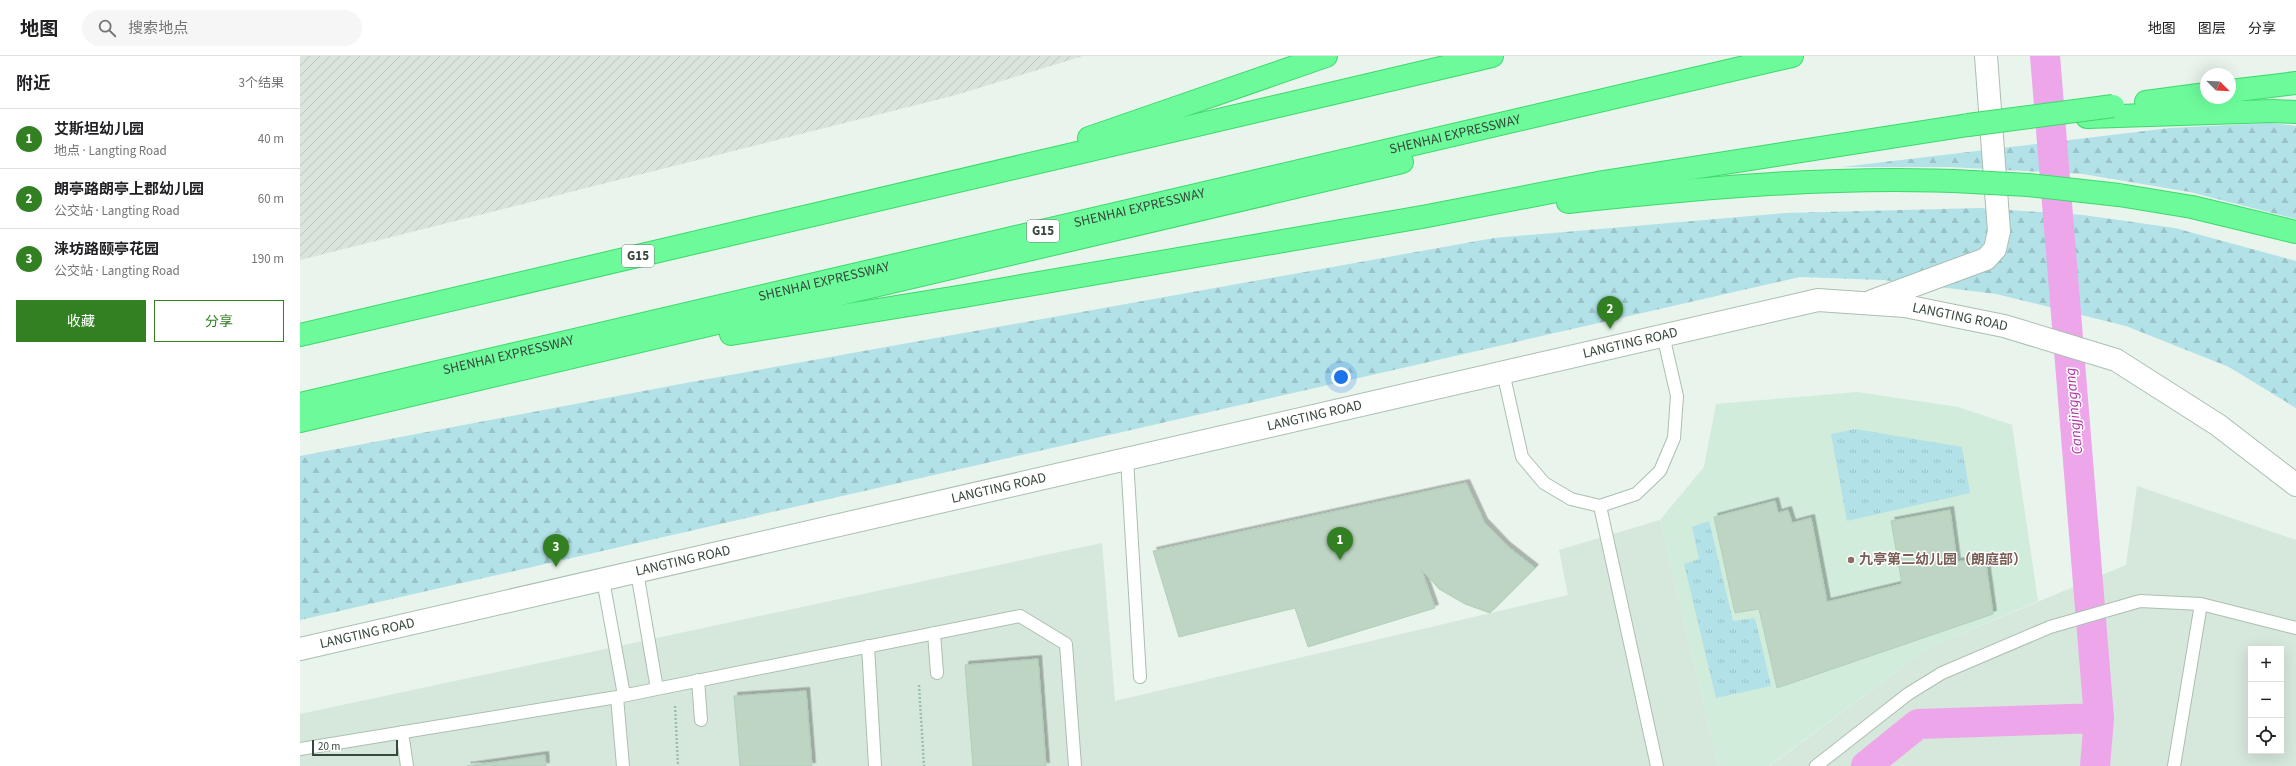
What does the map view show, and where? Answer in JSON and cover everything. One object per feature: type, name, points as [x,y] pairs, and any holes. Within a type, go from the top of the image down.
[{"type":"highway","points":[[975,177],[1326,56]]},
{"type":"highway","name":"G15","points":[[300,335],[1492,56]]},
{"type":"highway","points":[[300,421],[1370,170],[1789,57]]},
{"type":"highway","name":"SHENHAI EXPRESSWAY","points":[[300,404],[1789,57]]},
{"type":"highway","points":[[2236,90],[2296,83]]},
{"type":"highway","points":[[2113,111],[2200,95]]},
{"type":"highway","points":[[542,364],[964,296],[1422,217],[1602,182],[1968,125],[2005,120],[2113,111],[2296,112]]},
{"type":"highway","points":[[1422,217],[1775,183],[1860,179],[2028,185],[2119,195],[2192,207],[2296,232]]},
{"type":"street","points":[[1866,303],[1986,259],[1995,249],[2000,231],[1986,56]]},
{"type":"street","name":"LANGTING ROAD","points":[[300,649],[562,587],[603,580],[1818,300],[1905,306],[2004,326],[2116,360],[2218,425],[2296,485]]},
{"type":"lane","points":[[1503,372],[1522,457],[1544,483],[1571,499],[1600,506],[1636,494],[1660,471],[1674,438],[1677,396],[1664,335]]},
{"type":"lane","points":[[1127,459],[1140,677]]},
{"type":"lane","points":[[1600,506],[1658,766]]},
{"type":"lane","points":[[637,572],[657,689]]},
{"type":"lane","points":[[603,580],[621,696],[624,766]]},
{"type":"lane","points":[[1816,766],[1908,694],[1942,673],[2050,627],[2140,601],[2201,604],[2296,628]]},
{"type":"lane","points":[[2174,766],[2201,604]]},
{"type":"lane","points":[[300,749],[621,696],[1020,616],[1066,644],[1075,766]]},
{"type":"lane","points":[[934,633],[937,673]]},
{"type":"lane","points":[[868,646],[875,766]]},
{"type":"lane","points":[[698,680],[701,720]]},
{"type":"lane","points":[[402,732],[407,766]]},
{"type":"path","points":[[919,682],[924,766]]},
{"type":"path","points":[[674,685],[678,766]]},
{"type":"shaded area","points":[[300,56],[1083,56],[956,95],[300,260]]},
{"type":"shaded area","name":"九亭第二幼儿园（朗庭部）","points":[[1857,392],[1958,407],[2012,425],[2038,601],[1930,647],[1769,766],[1718,766],[1660,520],[1704,467],[1716,404]]},
{"type":"shaded area","points":[[2137,486],[2296,540],[2296,766],[1770,766],[1930,647],[2126,565]]},
{"type":"shaded area","points":[[1660,520],[1718,766],[300,766],[300,714],[1102,543],[1115,701],[1568,595],[1559,550]]},
{"type":"green space","points":[[2270,123],[2296,126],[2296,219],[2190,192],[2083,174],[1950,167],[1842,167],[2170,128]]},
{"type":"green space","points":[[1980,208],[2083,215],[2175,228],[2296,261],[2296,408],[2229,367],[2126,326],[1996,294],[1883,280],[1800,277],[300,620],[300,456],[691,382],[1494,238],[1786,213]]},
{"type":"green space","points":[[1855,429],[1962,447],[1970,493],[1847,521],[1831,434]]},
{"type":"green space","points":[[1709,521],[1733,621],[1755,618],[1771,686],[1716,698],[1684,564],[1699,559],[1692,527]]},
{"type":"building","points":[[1466,483],[1484,522],[1507,546],[1535,568],[1490,613],[1465,604],[1439,589],[1421,569],[1435,608],[1308,647],[1295,608],[1179,637],[1153,551]]},
{"type":"building","points":[[1775,501],[1778,513],[1788,510],[1792,523],[1811,518],[1827,602],[1902,584],[1891,521],[1950,510],[1957,562],[1985,557],[1993,614],[1777,688],[1759,609],[1735,613],[1714,517]]},
{"type":"building","points":[[1038,659],[1046,766],[973,766],[965,665]]},
{"type":"building","points":[[806,691],[812,766],[740,766],[734,696]]},
{"type":"building","points":[[545,755],[546,766],[467,766]]},
{"type":"waterway","name":"Cangjinggang","points":[[2045,56],[2099,718],[2095,766]]},
{"type":"waterway","points":[[1866,766],[1918,724],[2099,718]]},
{"type":"place","name":"朗亭路朗亭上郡幼儿园","points":[[1610,329]]},
{"type":"place","name":"艾斯坦幼儿园","points":[[1340,560]]},
{"type":"place","name":"九亭第二幼儿园（朗庭部）","points":[[1851,560]]},
{"type":"place","name":"涞坊路颐亭花园","points":[[556,567]]}]
